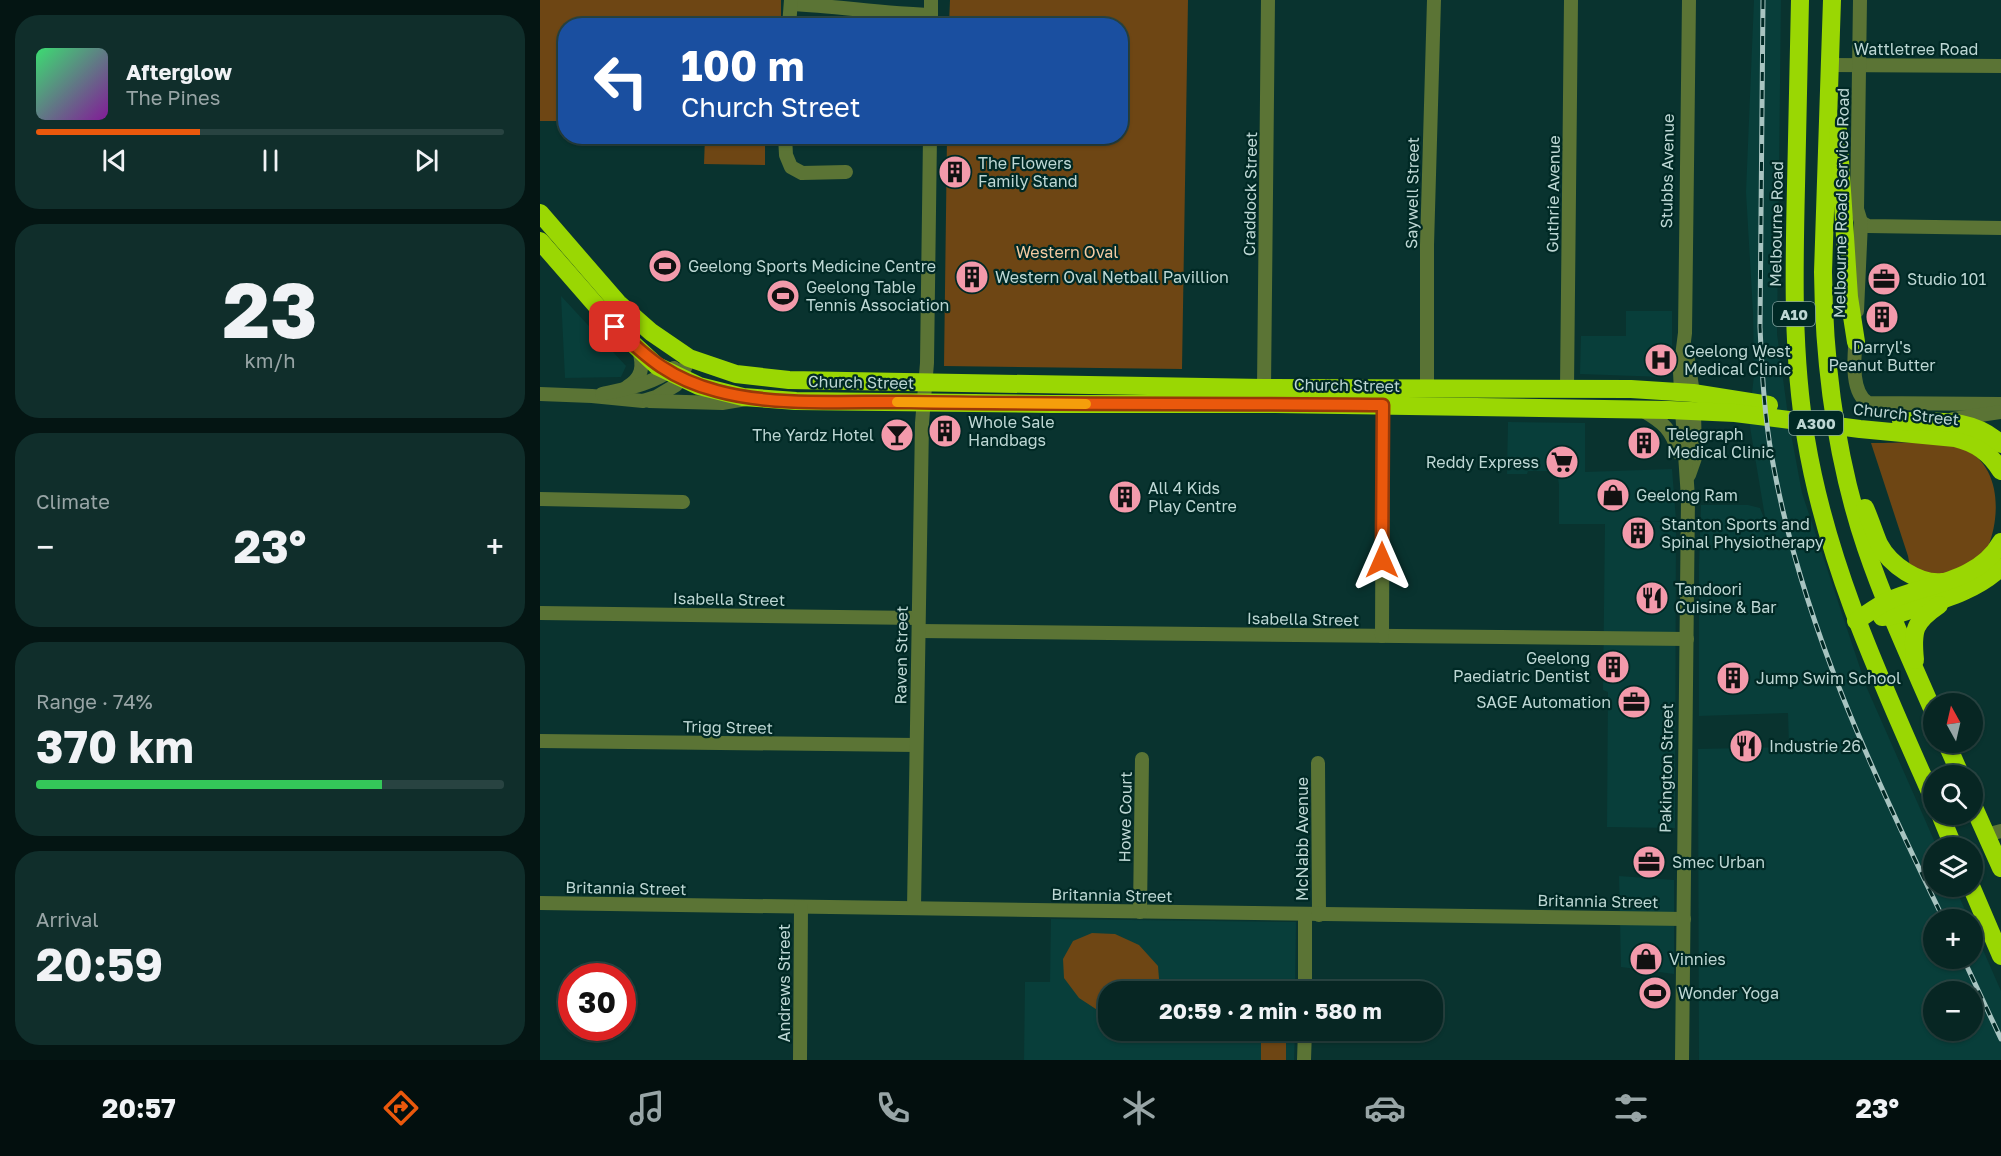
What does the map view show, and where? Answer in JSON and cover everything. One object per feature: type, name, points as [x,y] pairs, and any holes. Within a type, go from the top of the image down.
[{"type":"highway","name":"Melbourne Road","points":[[1800,0],[1794,286],[1797,367],[1806,440],[1819,503],[1836,564],[1856,621]]},
{"type":"highway","name":"A10","points":[[1832,0],[1823,272],[1823,316],[1830,387],[1841,450],[1865,546],[1925,693]]},
{"type":"highway","points":[[1830,65],[1839,139],[1840,185],[1849,297],[1856,342]]},
{"type":"highway","name":"A300","points":[[540,213],[618,303],[651,332],[689,358]]},
{"type":"highway","name":"A300","points":[[540,241],[615,327],[639,350],[675,375]]},
{"type":"highway","name":"Church Street","points":[[689,358],[736,374],[772,379],[1264,388],[1567,388],[1880,425],[1945,436],[1973,444],[1990,456],[2001,471]]},
{"type":"highway","name":"Church Street","points":[[675,375],[716,391],[796,401],[1640,409],[1687,401]]},
{"type":"highway","name":"Church Street","points":[[1880,425],[1918,422],[1967,424],[1983,431],[2000,443]]},
{"type":"highway","points":[[1973,444],[2000,443]]},
{"type":"highway","points":[[1841,450],[1886,555],[1920,579],[1943,582]]},
{"type":"highway","points":[[1856,621],[1889,609],[1964,574],[1984,563],[2001,542]]},
{"type":"highway","points":[[1919,679],[1914,652],[1917,625],[1927,613],[1984,580],[2001,567]]},
{"type":"highway","points":[[1889,609],[1965,591]]},
{"type":"highway","name":"A10","points":[[1856,621],[1923,776]]},
{"type":"highway","points":[[1983,818],[1994,833],[2001,868]]},
{"type":"highway","points":[[1976,897],[2001,956]]},
{"type":"street","points":[[931,0],[931,18]]},
{"type":"street","name":"Craddock Street","points":[[1264,388],[1268,0]]},
{"type":"street","name":"Saywell Street","points":[[1427,387],[1427,245],[1434,0]]},
{"type":"street","name":"Guthrie Avenue","points":[[1567,388],[1571,0]]},
{"type":"street","name":"Stubbs Avenue","points":[[1687,401],[1680,372],[1684,343],[1689,0]]},
{"type":"street","name":"Melbourne Road Service Road","points":[[1860,0],[1857,209],[1861,222],[1856,342],[1856,385],[1859,396],[1866,402],[1876,404],[2001,404]]},
{"type":"street","points":[[790,18],[791,2],[917,18]]},
{"type":"street","name":"Wattletree Road","points":[[1830,65],[2001,66]]},
{"type":"street","points":[[785,144],[786,155],[791,167],[802,173],[846,172]]},
{"type":"street","name":"Raven Street","points":[[914,908],[918,624],[930,144]]},
{"type":"street","points":[[1861,222],[1868,226],[2001,228]]},
{"type":"street","points":[[622,390],[634,382],[640,374],[642,364],[639,350]]},
{"type":"street","points":[[643,401],[672,388],[675,375],[689,358]]},
{"type":"street","points":[[592,396],[639,386],[675,375]]},
{"type":"street","points":[[540,394],[643,401],[722,403],[751,397]]},
{"type":"street","name":"Pakington Street","points":[[1682,1060],[1688,477],[1695,458],[1687,401]]},
{"type":"street","points":[[1382,636],[1383,405]]},
{"type":"street","points":[[1640,409],[1662,423],[1670,432],[1688,477]]},
{"type":"street","points":[[1918,422],[2001,412]]},
{"type":"street","points":[[540,499],[683,502]]},
{"type":"street","name":"Isabella Street","points":[[540,613],[1382,636],[1687,639]]},
{"type":"street","name":"Trigg Street","points":[[540,741],[916,745]]},
{"type":"street","name":"Howe Court","points":[[1140,912],[1142,759]]},
{"type":"street","name":"McNabb Avenue","points":[[1306,981],[1312,915],[1318,763]]},
{"type":"street","name":"Britannia Street","points":[[540,903],[1684,919]]},
{"type":"street","name":"Andrews Street","points":[[800,1060],[801,907]]},
{"type":"street","points":[[1304,1060],[1305,1041]]},
{"type":"shaded area","points":[[1754,0],[1781,0],[1777,334],[1789,423],[1802,493],[1866,686],[1923,815],[1923,825],[1927,825],[1933,837],[1923,837],[1923,897],[1959,897],[1965,909],[1923,909],[1923,969],[1983,969],[1983,950],[2001,991],[2001,1060],[1699,1060],[1698,749],[1789,747],[1788,713],[1699,716],[1701,505],[1748,505],[1760,508],[1766,523],[1749,421],[1754,375],[1746,192]]},
{"type":"shaded area","points":[[561,296],[626,366],[621,377],[565,378]]},
{"type":"shaded area","points":[[1626,311],[1672,311],[1672,369],[1664,377],[1580,374],[1581,336],[1626,336]]},
{"type":"shaded area","points":[[1508,422],[1585,423],[1585,472],[1672,469],[1676,520],[1645,522],[1676,521],[1675,828],[1607,827],[1608,692],[1603,690],[1605,524],[1559,524],[1557,471],[1507,474]]},
{"type":"shaded area","points":[[1619,876],[1674,880],[1674,974],[1621,967]]},
{"type":"shaded area","points":[[1051,919],[1296,922],[1295,981],[1098,981],[1098,1041],[1295,1041],[1294,1060],[1024,1060],[1025,982],[1050,982]]},
{"type":"green space","points":[[540,0],[781,0],[781,18],[558,18],[558,121],[540,121]]},
{"type":"green space","name":"Western Oval","points":[[950,0],[1188,0],[1182,369],[944,366],[947,144],[1128,144],[1128,18],[949,18]]},
{"type":"green space","points":[[705,144],[765,144],[765,165],[704,164]]},
{"type":"green space","points":[[1918,442],[1954,445],[1975,456],[1991,478],[1996,506],[1992,534],[1988,547],[1983,553],[1963,566],[1933,577],[1910,567],[1871,443]]},
{"type":"green space","points":[[1092,933],[1115,934],[1139,945],[1158,966],[1159,981],[1098,981],[1098,1010],[1079,998],[1064,978],[1063,959],[1073,941]]},
{"type":"green space","points":[[1261,1041],[1286,1041],[1286,1060],[1261,1060]]},
{"type":"railway","points":[[1763,0],[1760,327],[1765,409],[1772,458],[1785,519],[1820,637],[1866,752],[1939,909]]},
{"type":"railway","points":[[1968,969],[2001,1039]]},
{"type":"slow traffic","points":[[897,402],[1086,404]]},
{"type":"place","name":"The Flowers Family Stand","points":[[955,172]]},
{"type":"place","name":"Geelong Sports Medicine Centre","points":[[665,266]]},
{"type":"place","name":"Western Oval Netball Pavillion","points":[[972,277]]},
{"type":"place","name":"Studio 101","points":[[1884,279]]},
{"type":"place","name":"Geelong Table Tennis Association","points":[[783,296]]},
{"type":"place","name":"Darryl's Peanut Butter","points":[[1882,317]]},
{"type":"place","name":"Geelong West Medical Clinic","points":[[1661,360]]},
{"type":"place","name":"Whole Sale Handbags","points":[[945,431]]},
{"type":"place","name":"The Yardz Hotel","points":[[897,435]]},
{"type":"place","name":"Telegraph Medical Clinic","points":[[1644,443]]},
{"type":"place","name":"Reddy Express","points":[[1562,462]]},
{"type":"place","name":"Geelong Ram","points":[[1613,495]]},
{"type":"place","name":"All 4 Kids Play Centre","points":[[1125,497]]},
{"type":"place","name":"Stanton Sports and Spinal Physiotherapy","points":[[1638,533]]},
{"type":"place","name":"Tandoori Cuisine & Bar","points":[[1652,598]]},
{"type":"place","name":"Geelong Paediatric Dentist","points":[[1613,667]]},
{"type":"place","name":"Jump Swim School","points":[[1733,678]]},
{"type":"place","name":"SAGE Automation","points":[[1634,702]]},
{"type":"place","name":"Industrie 26","points":[[1746,746]]},
{"type":"place","name":"Smec Urban","points":[[1649,862]]},
{"type":"place","name":"Vinnies","points":[[1646,959]]},
{"type":"place","name":"Wonder Yoga","points":[[1655,993]]},
{"type":"route","points":[[615,327],[657,366],[699,386],[753,398],[796,401],[950,403],[1383,405],[1382,560]]}]
